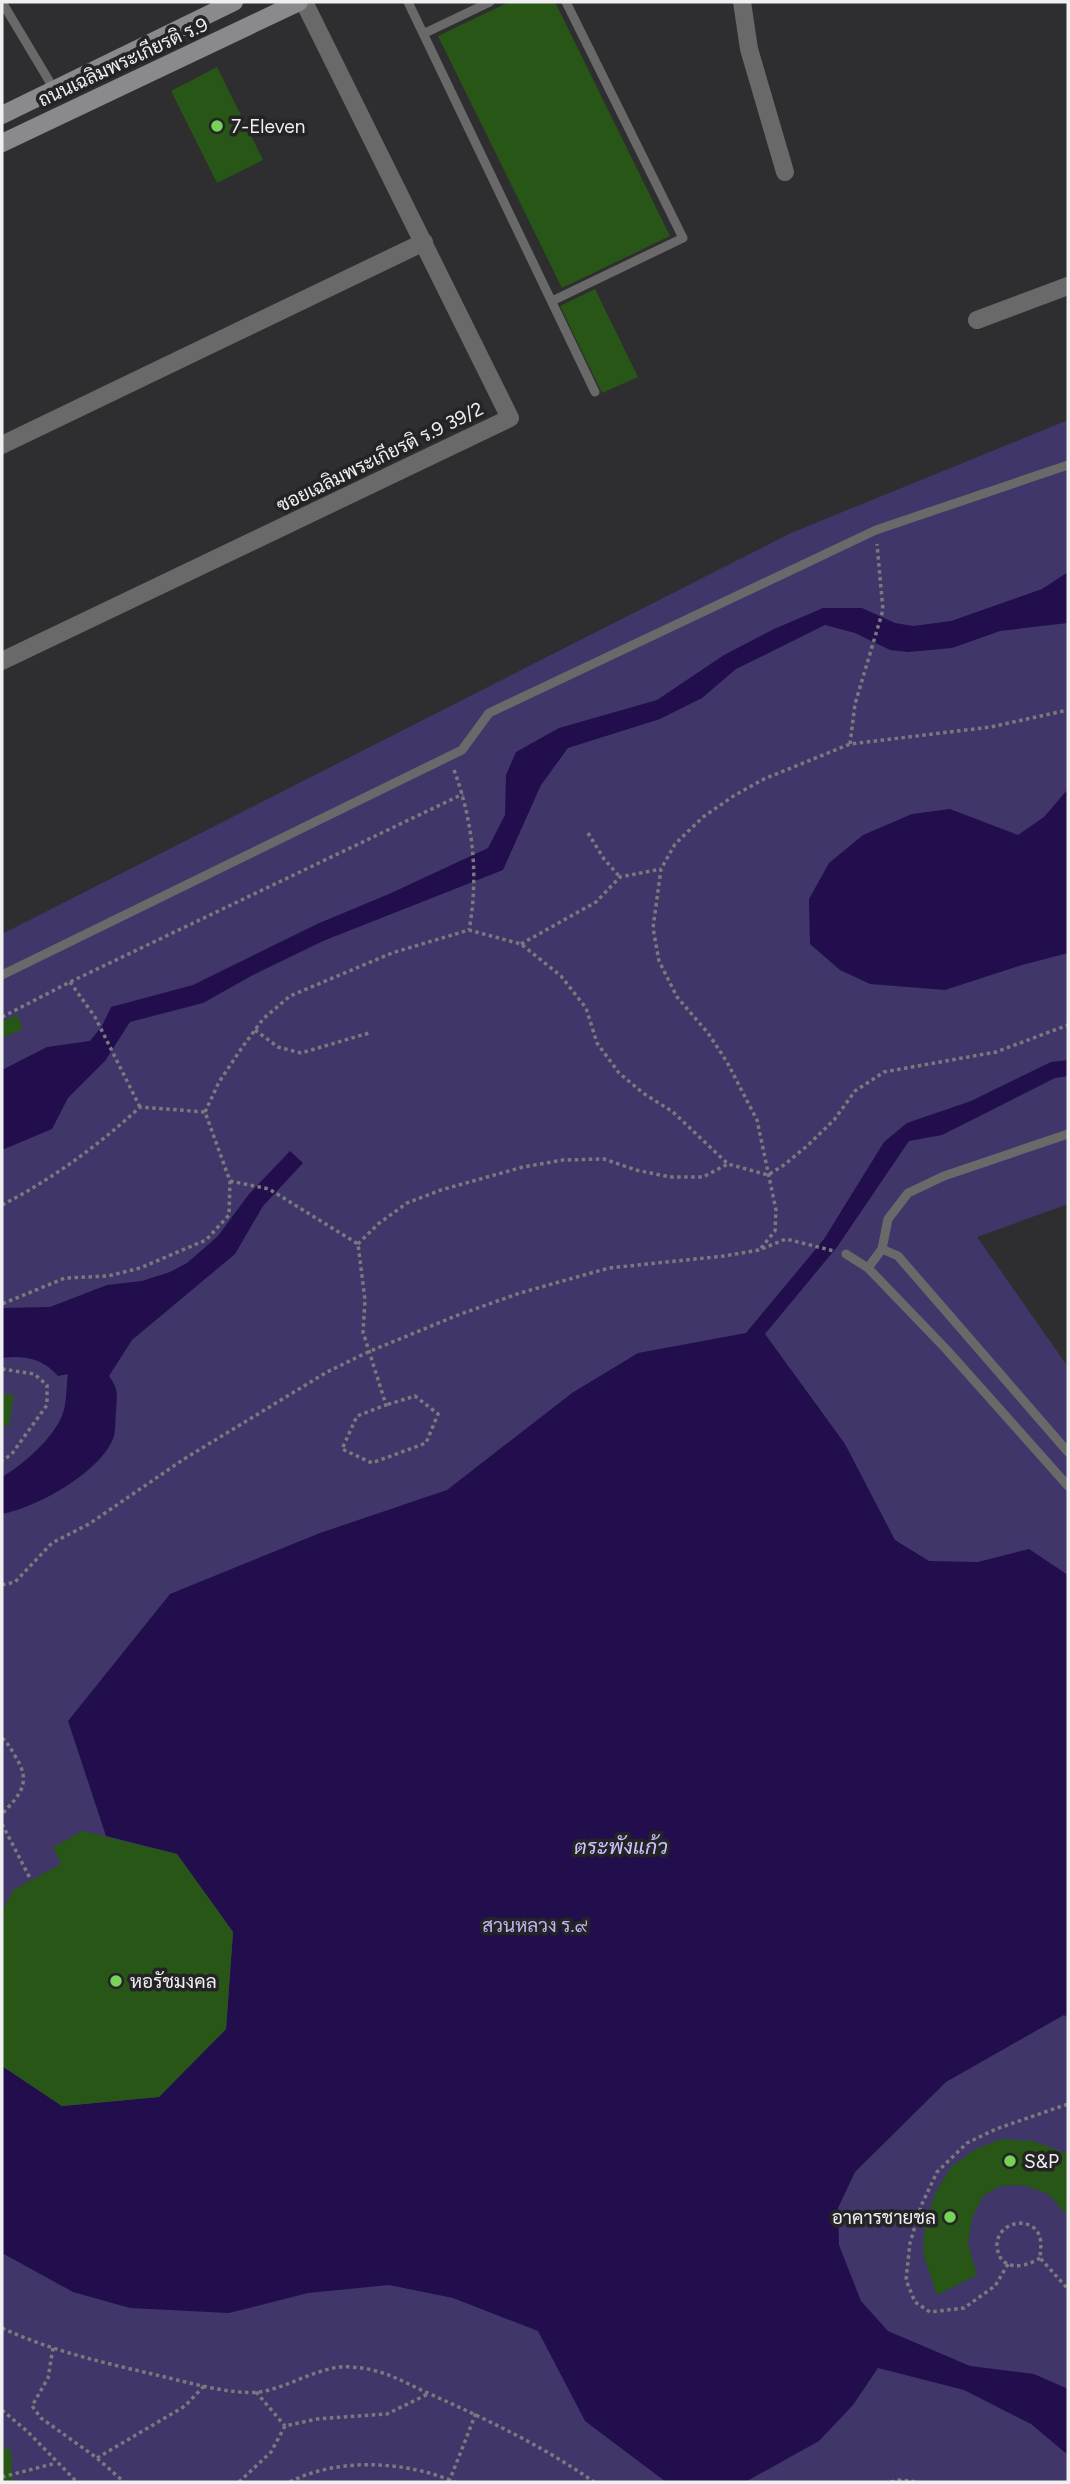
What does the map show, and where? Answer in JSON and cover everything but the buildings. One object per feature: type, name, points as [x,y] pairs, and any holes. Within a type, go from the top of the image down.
[{"type":"main road","name":"ถนนเฉลิมพระเกียรติ ร.9","points":[[2,115],[234,2]]},
{"type":"main road","name":"ถนนเฉลิมพระเกียรติ ร.9","points":[[2,143],[302,2]]},
{"type":"street","name":"ซอยเฉลิมพระเกียรติ ร.9 39/2","points":[[2,661],[510,418],[302,2]]},
{"type":"street","points":[[742,2],[749,49],[785,173]]},
{"type":"street","points":[[2,445],[424,242]]},
{"type":"street","points":[[977,320],[1068,286]]},
{"type":"lane","points":[[2,2],[54,89]]},
{"type":"lane","points":[[410,2],[595,392]]},
{"type":"lane","points":[[425,33],[491,2]]},
{"type":"lane","points":[[552,301],[683,238],[566,2]]},
{"type":"lane","points":[[2,975],[462,750],[489,713],[876,530],[1068,465]]},
{"type":"lane","points":[[867,1268],[881,1249],[888,1219],[908,1193],[944,1177],[1068,1134]]},
{"type":"lane","points":[[881,1249],[898,1256],[1068,1452]]},
{"type":"lane","points":[[846,1254],[867,1268],[946,1349],[1068,1486]]},
{"type":"path","points":[[850,744],[855,704],[883,610],[876,530]]},
{"type":"path","points":[[760,1250],[775,1231],[776,1210],[757,1120],[743,1090],[708,1033],[677,997],[659,961],[653,928],[660,893],[661,869],[675,844],[703,817],[736,794],[764,779],[850,744],[990,727],[1068,710]]},
{"type":"path","points":[[449,756],[463,794],[473,848],[474,889],[469,930]]},
{"type":"path","points":[[2,1017],[463,794]]},
{"type":"path","points":[[589,833],[604,859],[620,877]]},
{"type":"path","points":[[521,944],[596,902],[620,877],[661,869]]},
{"type":"path","points":[[2,1304],[65,1279],[108,1276],[140,1268],[206,1240],[229,1215],[230,1181],[205,1112],[219,1082],[263,1019],[290,996],[392,953],[469,930],[521,944],[561,976],[586,1008],[597,1043],[619,1073],[643,1093],[673,1112],[728,1164],[768,1175],[784,1166],[834,1120],[855,1091],[884,1073],[996,1052],[1068,1025]]},
{"type":"path","points":[[70,982],[116,1056],[140,1107]]},
{"type":"path","points":[[255,1030],[278,1047],[301,1054],[369,1033]]},
{"type":"path","points":[[2,1205],[32,1190],[101,1143],[140,1107],[205,1112]]},
{"type":"path","points":[[358,1244],[378,1224],[407,1203],[441,1190],[523,1167],[563,1160],[604,1159],[636,1170],[670,1177],[703,1177],[728,1164]]},
{"type":"path","points":[[230,1181],[269,1189],[358,1244]]},
{"type":"path","points":[[2,1585],[15,1582],[52,1544],[89,1524],[184,1459],[327,1372],[368,1352],[520,1293],[609,1268],[724,1256],[760,1250],[786,1239],[846,1254]]},
{"type":"path","points":[[358,1244],[365,1300],[363,1332],[386,1405]]},
{"type":"path","points":[[2,1369],[34,1374],[47,1385],[47,1405],[11,1455],[2,1460]]},
{"type":"path","points":[[415,1396],[438,1415],[426,1443],[372,1463],[342,1450],[357,1416],[386,1405],[415,1396]]},
{"type":"path","points":[[2,1738],[22,1766],[25,1780],[15,1800],[2,1814]]},
{"type":"path","points":[[2,1824],[31,1880]]},
{"type":"path","points":[[1008,2264],[995,2286],[964,2308],[930,2312],[915,2302],[906,2280],[910,2243],[921,2206],[937,2172],[967,2144],[996,2129],[1068,2104]]},
{"type":"path","points":[[1040,2258],[1018,2267],[1008,2264],[997,2246],[1002,2231],[1011,2224],[1021,2222],[1032,2227],[1040,2235],[1040,2258],[1068,2289]]},
{"type":"path","points":[[2,2328],[53,2348],[204,2386],[256,2392],[282,2387],[315,2374],[347,2366],[384,2371],[476,2413],[539,2447],[594,2482]]},
{"type":"path","points":[[53,2348],[48,2378],[32,2406],[41,2418],[97,2458],[124,2482]]},
{"type":"path","points":[[97,2458],[185,2406],[204,2386]]},
{"type":"path","points":[[256,2392],[285,2427]]},
{"type":"path","points":[[239,2482],[271,2452],[285,2427],[317,2419],[387,2414],[429,2393]]},
{"type":"path","points":[[2,2410],[28,2432],[76,2482]]},
{"type":"path","points":[[290,2482],[308,2472],[343,2466],[410,2470],[451,2481],[476,2413]]},
{"type":"path","points":[[2,2477],[56,2463]]},
{"type":"path","points":[[891,2482],[919,2482]]},
{"type":"green space","name":"สวนหลวง ร.๙","points":[[1068,420],[1068,1204],[977,1237],[1068,1367],[1068,2482],[2,2482],[2,934],[791,533]]},
{"type":"water","points":[[1068,572],[1068,623],[1000,631],[952,648],[908,652],[890,650],[855,633],[825,625],[736,669],[702,698],[660,719],[568,748],[541,785],[503,870],[323,941],[203,1003],[130,1022],[105,1061],[68,1098],[52,1129],[2,1150],[2,1070],[47,1047],[90,1041],[102,1026],[111,1007],[193,985],[317,924],[488,848],[505,815],[506,775],[516,752],[559,728],[657,700],[724,655],[823,608],[862,608],[895,623],[913,626],[951,621],[1042,589]]},
{"type":"water","points":[[1068,789],[1068,953],[945,990],[870,984],[840,970],[810,944],[809,899],[829,863],[863,835],[912,814],[950,809],[1018,835],[1044,817]]},
{"type":"water","name":"ตระพังแก้ว","points":[[1068,1060],[1068,1076],[1055,1078],[942,1135],[909,1141],[837,1247],[765,1334],[845,1444],[895,1540],[929,1561],[978,1562],[1029,1549],[1068,1575],[1068,2018],[1064,2015],[946,2082],[855,2172],[838,2208],[839,2245],[861,2301],[888,2331],[970,2366],[1034,2374],[1068,2389],[1068,2455],[1031,2424],[964,2390],[878,2368],[853,2405],[819,2441],[747,2481],[666,2482],[585,2421],[538,2331],[453,2298],[389,2285],[308,2293],[229,2313],[130,2308],[73,2292],[2,2253],[2,2066],[62,2106],[159,2097],[226,2029],[233,1932],[177,1854],[106,1836],[68,1721],[170,1594],[320,1533],[447,1490],[572,1393],[638,1353],[746,1333],[824,1239],[884,1142],[907,1123],[971,1101],[1051,1062]]},
{"type":"water","points":[[290,1151],[303,1163],[263,1206],[235,1254],[132,1340],[109,1376],[116,1389],[117,1401],[114,1436],[105,1452],[81,1476],[65,1487],[32,1504],[2,1514],[2,1477],[46,1441],[59,1422],[64,1408],[68,1374],[58,1376],[33,1360],[2,1358],[2,1308],[50,1307],[107,1285],[142,1281],[187,1263],[218,1236],[249,1194]]},
{"type":"place","name":"7-Eleven","points":[[217,126]]},
{"type":"place","name":"หอรัชมงคล","points":[[116,1981]]},
{"type":"place","name":"S&P","points":[[1010,2161]]},
{"type":"place","name":"อาคารชายชล","points":[[950,2217]]}]
